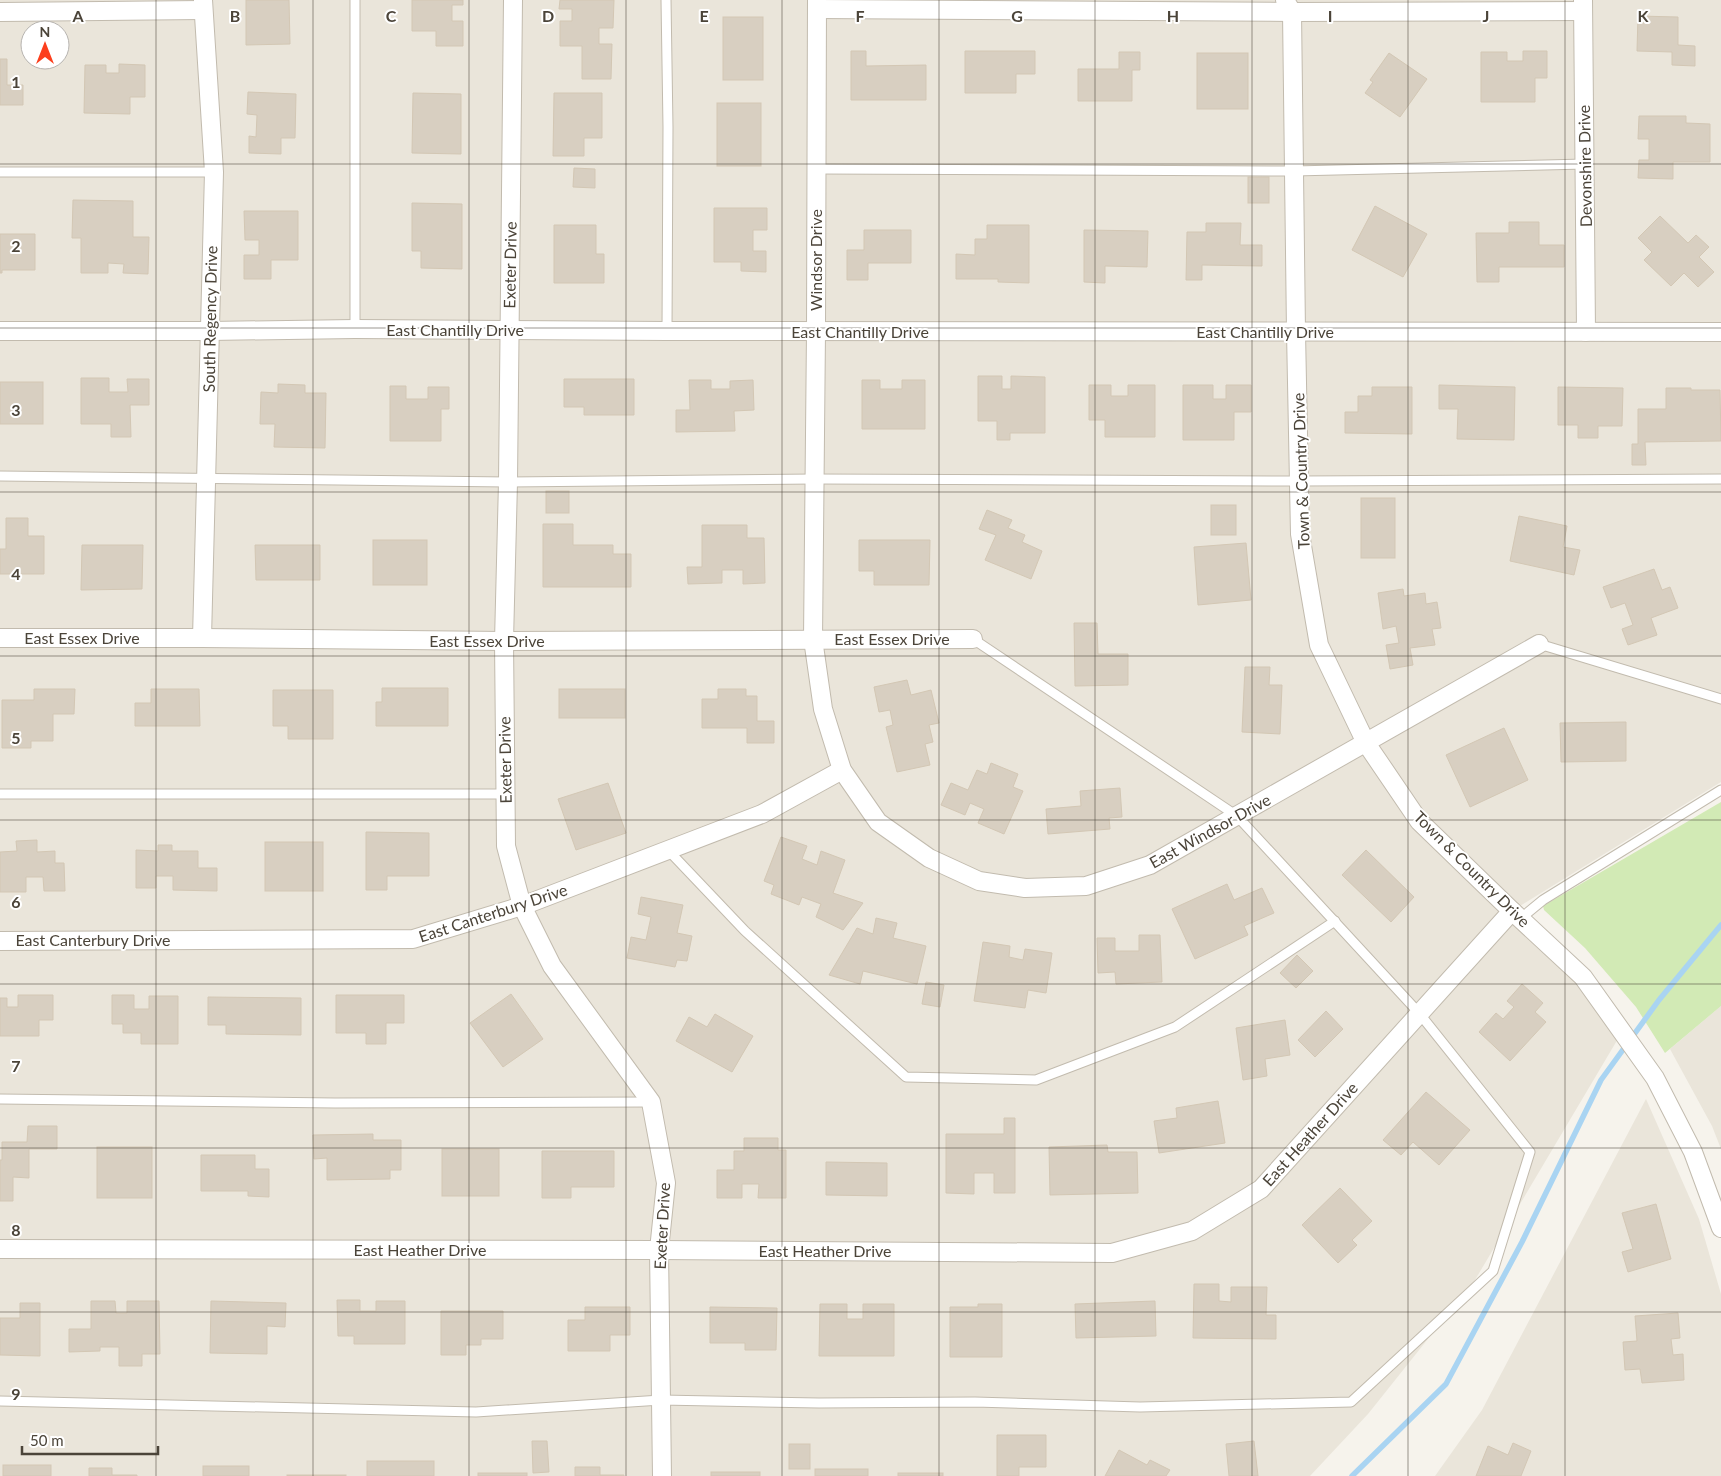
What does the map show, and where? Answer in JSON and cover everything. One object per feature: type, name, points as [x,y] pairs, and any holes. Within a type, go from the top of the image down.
[{"type":"street","name":"Exeter Drive","points":[[513,0],[508,482],[504,641],[506,846],[522,906],[552,966],[651,1102],[666,1183],[659,1250],[662,1476]]},
{"type":"street","points":[[0,12],[203,5]]},
{"type":"street","name":"South Regency Drive","points":[[202,638],[214,172],[203,5]]},
{"type":"street","points":[[817,5],[1583,6]]},
{"type":"street","name":"Windsor Drive","points":[[813,639],[817,5]]},
{"type":"street","name":"Town & Country Drive","points":[[1288,6],[1294,171],[1300,534],[1319,644],[1366,743],[1419,821],[1583,977],[1655,1078],[1693,1152],[1721,1228]]},
{"type":"street","name":"Devonshire Drive","points":[[1583,6],[1586,332]]},
{"type":"street","name":"East Chantilly Drive","points":[[0,331],[355,329],[816,332],[1721,332]]},
{"type":"street","name":"East Essex Drive","points":[[0,638],[504,641],[973,639]]},
{"type":"street","name":"East Windsor Drive","points":[[813,639],[822,709],[842,770],[878,822],[929,858],[980,882],[1025,888],[1086,886],[1150,865],[1539,644]]},
{"type":"street","name":"East Canterbury Drive","points":[[0,940],[413,939],[522,906],[762,814],[842,770]]},
{"type":"street","name":"East Heather Drive","points":[[0,1250],[659,1250],[1112,1254],[1192,1232],[1261,1189],[1420,1013],[1516,915]]},
{"type":"lane","points":[[355,329],[356,0]]},
{"type":"lane","points":[[666,0],[668,127],[667,331]]},
{"type":"lane","points":[[817,169],[1294,171],[1585,164]]},
{"type":"lane","points":[[0,172],[214,172]]},
{"type":"lane","points":[[0,476],[508,482],[815,479],[1299,482],[1721,479]]},
{"type":"lane","points":[[0,1401],[476,1412],[661,1400],[819,1403],[975,1402],[1140,1408],[1351,1402],[1493,1271],[1530,1152],[1420,1013],[1237,816],[973,639]]},
{"type":"lane","points":[[1539,644],[1721,699]]},
{"type":"lane","points":[[1516,915],[1721,790]]},
{"type":"lane","points":[[0,794],[506,794]]},
{"type":"lane","points":[[668,850],[744,931],[906,1077],[1036,1080],[1175,1027],[1335,921]]},
{"type":"lane","points":[[0,1099],[334,1103],[651,1102]]},
{"type":"shaded area","points":[[0,0],[1721,0],[1721,782],[1512,911],[1622,1032],[1475,1280],[1368,1414],[1310,1476],[0,1476]]},
{"type":"shaded area","points":[[1721,1006],[1721,1149],[1712,1126],[1670,1049]]},
{"type":"shaded area","points":[[1646,1099],[1699,1219],[1721,1294],[1721,1476],[1435,1476],[1482,1410]]},
{"type":"green space","points":[[1721,802],[1721,1006],[1665,1053],[1636,1007],[1585,948],[1544,910],[1543,906]]},
{"type":"building","points":[[246,0],[289,0],[290,44],[246,45]]},
{"type":"building","points":[[412,0],[463,0],[463,5],[452,5],[452,21],[463,21],[463,46],[436,46],[436,31],[412,31]]},
{"type":"building","points":[[560,0],[614,0],[613,28],[599,28],[599,44],[612,44],[611,79],[582,79],[582,46],[560,46],[560,21],[572,21],[572,9],[559,9]]},
{"type":"building","points":[[1638,16],[1678,17],[1678,45],[1695,46],[1695,66],[1672,65],[1672,52],[1637,51]]},
{"type":"building","points":[[723,17],[763,17],[763,80],[723,80]]},
{"type":"building","points":[[851,51],[866,51],[866,66],[926,65],[926,100],[851,100]]},
{"type":"building","points":[[965,51],[1035,51],[1035,74],[1016,74],[1016,93],[965,93]]},
{"type":"building","points":[[1523,51],[1547,51],[1547,78],[1535,78],[1535,102],[1481,102],[1481,52],[1507,52],[1507,61],[1523,61]]},
{"type":"building","points":[[1119,52],[1140,52],[1140,70],[1132,70],[1132,101],[1078,101],[1078,69],[1119,69]]},
{"type":"building","points":[[1197,53],[1248,53],[1248,109],[1197,109]]},
{"type":"building","points":[[1389,53],[1427,79],[1400,117],[1365,93],[1373,82],[1370,80]]},
{"type":"building","points":[[0,59],[7,59],[7,85],[23,85],[23,105],[0,105]]},
{"type":"building","points":[[119,64],[145,65],[145,97],[130,97],[130,114],[84,113],[85,65],[106,65],[106,73],[119,73]]},
{"type":"building","points":[[248,92],[296,94],[295,138],[281,138],[281,154],[249,153],[249,136],[256,137],[257,115],[247,114]]},
{"type":"building","points":[[413,93],[461,94],[461,154],[412,153]]},
{"type":"building","points":[[554,93],[602,93],[602,138],[584,138],[584,156],[553,156]]},
{"type":"building","points":[[717,103],[761,103],[761,166],[717,166]]},
{"type":"building","points":[[1639,116],[1686,116],[1686,123],[1710,124],[1710,162],[1673,162],[1673,179],[1638,178],[1639,160],[1649,160],[1649,139],[1638,139]]},
{"type":"building","points":[[574,168],[595,169],[595,188],[573,187]]},
{"type":"building","points":[[1248,177],[1269,177],[1269,203],[1248,203]]},
{"type":"building","points":[[73,200],[133,201],[133,237],[149,237],[148,274],[123,273],[124,264],[108,263],[108,273],[81,273],[81,238],[72,238]]},
{"type":"building","points":[[412,203],[462,204],[462,269],[421,268],[421,251],[412,251]]},
{"type":"building","points":[[1375,206],[1427,234],[1403,277],[1352,250]]},
{"type":"building","points":[[714,208],[767,208],[767,230],[753,230],[753,251],[766,251],[766,272],[741,271],[741,262],[714,262]]},
{"type":"building","points":[[244,211],[298,211],[298,260],[271,260],[271,279],[244,279],[244,255],[259,255],[259,240],[245,240]]},
{"type":"building","points":[[1660,216],[1688,243],[1696,235],[1709,247],[1699,257],[1714,272],[1698,287],[1684,273],[1671,286],[1644,260],[1652,252],[1638,238]]},
{"type":"building","points":[[1509,222],[1539,222],[1539,245],[1564,245],[1564,267],[1499,267],[1499,282],[1477,282],[1476,233],[1509,233]]},
{"type":"building","points":[[1206,223],[1241,223],[1240,245],[1262,245],[1262,266],[1202,265],[1202,280],[1186,280],[1187,232],[1206,232]]},
{"type":"building","points":[[554,225],[596,225],[596,254],[604,254],[604,283],[554,283]]},
{"type":"building","points":[[987,225],[1029,225],[1029,283],[998,282],[998,279],[956,279],[956,254],[975,255],[975,239],[987,239]]},
{"type":"building","points":[[864,230],[911,230],[911,263],[868,263],[868,280],[847,280],[847,250],[864,250]]},
{"type":"building","points":[[1084,230],[1148,231],[1147,267],[1105,266],[1105,283],[1084,282]]},
{"type":"building","points":[[0,234],[35,234],[35,270],[2,270],[2,273],[0,273]]},
{"type":"building","points":[[978,376],[1002,376],[1002,389],[1011,389],[1011,376],[1045,377],[1045,433],[1010,433],[1010,440],[997,440],[997,421],[978,421]]},
{"type":"building","points":[[81,378],[109,378],[109,392],[128,392],[127,379],[149,379],[149,405],[130,405],[131,437],[111,437],[111,424],[81,424]]},
{"type":"building","points":[[564,379],[634,379],[634,415],[584,415],[584,407],[564,407]]},
{"type":"building","points":[[689,380],[711,380],[711,389],[730,389],[730,381],[753,380],[754,410],[734,411],[735,431],[676,432],[676,410],[690,410]]},
{"type":"building","points":[[862,380],[880,380],[880,389],[902,389],[902,380],[925,380],[925,429],[862,429]]},
{"type":"building","points":[[0,382],[43,382],[43,424],[0,424]]},
{"type":"building","points":[[278,384],[305,385],[305,393],[326,393],[325,448],[274,447],[275,424],[260,424],[261,392],[278,393]]},
{"type":"building","points":[[1089,385],[1111,385],[1111,396],[1128,396],[1128,385],[1155,385],[1155,437],[1105,437],[1105,420],[1089,420]]},
{"type":"building","points":[[1183,385],[1213,385],[1213,399],[1226,399],[1226,385],[1251,385],[1251,412],[1234,412],[1234,440],[1183,440]]},
{"type":"building","points":[[1439,385],[1515,387],[1514,440],[1457,439],[1458,409],[1439,409]]},
{"type":"building","points":[[390,386],[406,386],[406,399],[428,399],[428,387],[449,387],[449,409],[441,409],[441,441],[390,441]]},
{"type":"building","points":[[1372,387],[1412,387],[1412,434],[1345,433],[1345,412],[1358,412],[1358,396],[1372,396]]},
{"type":"building","points":[[1558,387],[1623,388],[1622,426],[1598,426],[1598,438],[1578,438],[1578,425],[1558,425]]},
{"type":"building","points":[[1666,388],[1720,390],[1721,441],[1645,442],[1646,465],[1632,465],[1632,444],[1638,444],[1638,409],[1666,409]]},
{"type":"building","points":[[546,491],[569,491],[569,513],[546,513]]},
{"type":"building","points":[[1361,498],[1395,498],[1395,558],[1361,558]]},
{"type":"building","points":[[1211,505],[1236,505],[1236,535],[1211,535]]},
{"type":"building","points":[[987,510],[1012,520],[1008,528],[1025,535],[1022,542],[1042,551],[1031,579],[985,560],[996,535],[979,529]]},
{"type":"building","points":[[1519,516],[1567,526],[1563,547],[1580,550],[1574,575],[1510,561]]},
{"type":"building","points":[[6,518],[28,518],[28,536],[44,536],[44,574],[0,574],[0,549],[6,549]]},
{"type":"building","points":[[543,524],[573,524],[573,545],[613,545],[613,554],[631,554],[631,587],[543,587]]},
{"type":"building","points":[[702,525],[747,525],[747,538],[764,538],[765,583],[743,584],[743,570],[722,570],[722,583],[688,584],[687,567],[702,567]]},
{"type":"building","points":[[373,540],[427,540],[427,585],[373,585]]},
{"type":"building","points":[[859,540],[930,540],[929,585],[874,585],[874,571],[859,571]]},
{"type":"building","points":[[1246,543],[1251,600],[1198,605],[1194,547]]},
{"type":"building","points":[[82,545],[143,545],[142,589],[81,590]]},
{"type":"building","points":[[255,545],[320,545],[320,580],[256,580]]},
{"type":"building","points":[[1654,569],[1662,590],[1670,587],[1678,608],[1651,618],[1657,635],[1628,645],[1622,629],[1633,625],[1625,603],[1611,608],[1603,587]]},
{"type":"building","points":[[1403,589],[1404,596],[1425,593],[1426,604],[1437,602],[1441,628],[1432,629],[1435,645],[1410,648],[1413,665],[1390,669],[1386,645],[1399,643],[1396,626],[1383,629],[1378,593]]},
{"type":"building","points":[[1074,623],[1097,623],[1098,654],[1128,654],[1128,685],[1075,686]]},
{"type":"building","points":[[1245,667],[1270,667],[1269,685],[1282,685],[1280,734],[1242,732]]},
{"type":"building","points":[[907,680],[911,695],[931,690],[939,723],[929,725],[933,742],[925,744],[930,765],[897,772],[886,727],[893,725],[890,710],[879,712],[874,687]]},
{"type":"building","points":[[382,688],[448,688],[448,726],[376,726],[376,702],[382,702]]},
{"type":"building","points":[[34,689],[75,689],[74,714],[53,714],[53,741],[31,741],[31,748],[2,748],[2,700],[34,700]]},
{"type":"building","points":[[151,689],[199,689],[200,726],[135,726],[135,703],[151,703]]},
{"type":"building","points":[[559,689],[625,689],[625,718],[559,718]]},
{"type":"building","points":[[718,689],[746,689],[746,696],[757,696],[757,721],[774,721],[774,743],[747,743],[747,728],[702,728],[702,699],[718,699]]},
{"type":"building","points":[[273,690],[333,690],[333,739],[288,739],[288,726],[273,726]]},
{"type":"building","points":[[1626,722],[1626,761],[1561,762],[1560,723]]},
{"type":"building","points":[[1504,728],[1528,780],[1470,807],[1446,755]]},
{"type":"building","points":[[991,763],[1018,774],[1013,787],[1023,791],[1004,834],[978,823],[984,809],[970,803],[965,815],[941,805],[951,783],[968,790],[977,770],[987,774]]},
{"type":"building","points":[[608,783],[626,833],[576,850],[558,799]]},
{"type":"building","points":[[1120,788],[1122,817],[1109,818],[1110,829],[1048,834],[1046,809],[1081,806],[1080,791]]},
{"type":"building","points":[[366,832],[429,833],[429,876],[387,876],[387,890],[366,890]]},
{"type":"building","points":[[781,837],[807,846],[802,859],[817,865],[821,851],[845,860],[833,893],[863,903],[843,930],[816,917],[821,904],[802,897],[799,905],[771,894],[774,885],[764,881]]},
{"type":"building","points":[[37,840],[37,852],[55,851],[55,863],[64,863],[65,891],[44,891],[43,877],[26,877],[26,892],[0,892],[0,852],[17,851],[16,841]]},
{"type":"building","points":[[265,842],[323,842],[323,891],[265,891]]},
{"type":"building","points":[[158,845],[172,845],[172,851],[198,851],[198,868],[217,868],[217,891],[173,890],[173,876],[156,876],[156,888],[136,888],[136,850],[158,851]]},
{"type":"building","points":[[1366,850],[1414,897],[1391,922],[1342,875]]},
{"type":"building","points":[[1227,884],[1234,900],[1262,888],[1274,913],[1244,926],[1248,935],[1195,959],[1172,909]]},
{"type":"building","points":[[641,897],[683,905],[677,933],[692,936],[687,961],[677,960],[675,967],[627,958],[631,937],[646,940],[651,917],[638,914]]},
{"type":"building","points":[[876,918],[897,923],[893,938],[926,946],[917,984],[863,971],[860,984],[829,975],[857,928],[873,934]]},
{"type":"building","points":[[1139,935],[1160,935],[1162,982],[1116,984],[1115,972],[1098,973],[1097,938],[1115,938],[1115,951],[1139,951]]},
{"type":"building","points":[[983,942],[1010,946],[1009,957],[1023,960],[1025,949],[1052,953],[1046,993],[1028,990],[1025,1008],[974,1001]]},
{"type":"building","points":[[1297,955],[1313,971],[1296,988],[1280,973]]},
{"type":"building","points":[[926,982],[944,985],[940,1007],[922,1004]]},
{"type":"building","points":[[1522,984],[1543,1003],[1535,1012],[1546,1022],[1510,1061],[1479,1032],[1496,1013],[1503,1019],[1514,1007],[1507,1001]]},
{"type":"building","points":[[511,994],[543,1039],[503,1067],[470,1023]]},
{"type":"building","points":[[18,995],[53,995],[53,1020],[39,1020],[39,1036],[0,1036],[0,998],[7,998],[7,1007],[18,1007]]},
{"type":"building","points":[[112,995],[134,995],[134,1009],[149,1009],[149,996],[178,996],[178,1044],[141,1044],[141,1033],[123,1033],[123,1024],[112,1024]]},
{"type":"building","points":[[336,995],[404,995],[404,1023],[386,1023],[386,1044],[366,1044],[366,1033],[336,1033]]},
{"type":"building","points":[[208,997],[301,998],[301,1035],[226,1034],[226,1025],[208,1025]]},
{"type":"building","points":[[1326,1011],[1343,1029],[1315,1057],[1298,1040]]},
{"type":"building","points":[[715,1014],[753,1036],[732,1072],[676,1041],[689,1017],[707,1027]]},
{"type":"building","points":[[1285,1020],[1290,1055],[1265,1059],[1267,1076],[1243,1080],[1236,1028]]},
{"type":"building","points":[[1426,1092],[1470,1130],[1439,1165],[1413,1142],[1401,1155],[1383,1140]]},
{"type":"building","points":[[1218,1101],[1225,1143],[1159,1153],[1154,1121],[1177,1118],[1176,1108]]},
{"type":"building","points":[[1004,1118],[1015,1118],[1015,1193],[994,1193],[994,1173],[974,1173],[974,1194],[946,1193],[946,1134],[1004,1134]]},
{"type":"building","points":[[28,1126],[57,1126],[57,1149],[29,1149],[29,1178],[13,1177],[13,1201],[0,1201],[2,1142],[27,1142]]},
{"type":"building","points":[[373,1134],[373,1140],[401,1140],[401,1170],[390,1170],[390,1179],[327,1180],[327,1158],[314,1159],[313,1135]]},
{"type":"building","points":[[744,1138],[778,1138],[778,1150],[786,1150],[786,1198],[758,1198],[759,1184],[742,1184],[742,1198],[717,1198],[717,1170],[734,1170],[734,1151],[744,1151]]},
{"type":"building","points":[[1107,1145],[1108,1152],[1137,1152],[1138,1193],[1050,1195],[1049,1147]]},
{"type":"building","points":[[97,1147],[152,1147],[152,1198],[97,1198]]},
{"type":"building","points":[[442,1149],[499,1149],[499,1196],[442,1196]]},
{"type":"building","points":[[542,1151],[614,1151],[614,1187],[571,1187],[571,1198],[542,1198]]},
{"type":"building","points":[[201,1155],[255,1155],[255,1169],[269,1169],[269,1197],[248,1196],[248,1191],[201,1191]]},
{"type":"building","points":[[826,1162],[887,1163],[887,1196],[826,1195]]},
{"type":"building","points":[[1340,1188],[1372,1221],[1352,1240],[1357,1245],[1338,1263],[1302,1225]]},
{"type":"building","points":[[1656,1204],[1671,1259],[1628,1272],[1622,1252],[1633,1249],[1622,1213]]},
{"type":"building","points":[[1194,1284],[1219,1284],[1219,1301],[1231,1302],[1231,1287],[1267,1287],[1266,1315],[1276,1315],[1276,1339],[1193,1338]]},
{"type":"building","points":[[337,1300],[360,1300],[360,1311],[376,1311],[376,1301],[405,1301],[405,1344],[354,1344],[354,1336],[338,1336]]},
{"type":"building","points":[[91,1301],[115,1301],[116,1313],[127,1313],[127,1301],[159,1301],[160,1354],[142,1354],[142,1366],[119,1366],[119,1347],[100,1347],[100,1351],[69,1352],[69,1329],[91,1329]]},
{"type":"building","points":[[211,1301],[286,1303],[285,1327],[267,1326],[267,1354],[210,1353]]},
{"type":"building","points":[[1155,1301],[1156,1336],[1076,1338],[1075,1304]]},
{"type":"building","points":[[20,1303],[40,1303],[40,1356],[0,1355],[0,1318],[20,1318]]},
{"type":"building","points":[[820,1304],[847,1304],[847,1319],[863,1319],[863,1304],[894,1304],[894,1356],[819,1356]]},
{"type":"building","points":[[978,1304],[1002,1304],[1002,1357],[950,1357],[950,1307],[978,1307]]},
{"type":"building","points":[[585,1307],[630,1307],[630,1335],[610,1335],[610,1351],[568,1351],[568,1320],[585,1320]]},
{"type":"building","points":[[710,1307],[777,1308],[776,1350],[745,1350],[745,1343],[710,1343]]},
{"type":"building","points":[[441,1311],[503,1311],[503,1339],[481,1339],[481,1345],[466,1345],[466,1355],[441,1355]]},
{"type":"building","points":[[1678,1313],[1680,1338],[1671,1339],[1673,1355],[1683,1354],[1684,1380],[1642,1383],[1640,1369],[1625,1370],[1623,1342],[1637,1341],[1635,1316]]},
{"type":"building","points":[[997,1435],[1046,1435],[1046,1467],[1019,1467],[1019,1476],[997,1476]]},
{"type":"building","points":[[532,1441],[547,1441],[549,1472],[533,1473]]},
{"type":"building","points":[[1254,1441],[1258,1476],[1229,1476],[1226,1444]]},
{"type":"building","points":[[1513,1443],[1531,1451],[1521,1476],[1476,1476],[1488,1446],[1508,1455]]},
{"type":"building","points":[[789,1444],[810,1444],[810,1469],[789,1469]]},
{"type":"building","points":[[1119,1450],[1147,1465],[1150,1460],[1170,1470],[1166,1476],[1105,1476]]},
{"type":"building","points":[[367,1461],[434,1461],[434,1476],[367,1476]]},
{"type":"building","points":[[3,1465],[51,1465],[51,1476],[3,1476]]},
{"type":"building","points":[[203,1466],[249,1466],[249,1476],[203,1476]]},
{"type":"building","points":[[575,1467],[600,1467],[600,1475],[624,1476],[575,1476]]},
{"type":"building","points":[[89,1468],[112,1468],[112,1475],[137,1476],[89,1476]]},
{"type":"building","points":[[815,1469],[868,1469],[868,1476],[815,1476]]},
{"type":"building","points":[[711,1472],[760,1472],[760,1476],[711,1476]]},
{"type":"building","points":[[478,1473],[527,1473],[527,1476],[478,1476]]},
{"type":"building","points":[[898,1473],[943,1473],[943,1476],[898,1476]]},
{"type":"building","points":[[346,1475],[346,1476],[287,1476]]},
{"type":"waterway","points":[[1352,1476],[1446,1384],[1522,1242],[1601,1080],[1659,1000],[1721,925]]}]
